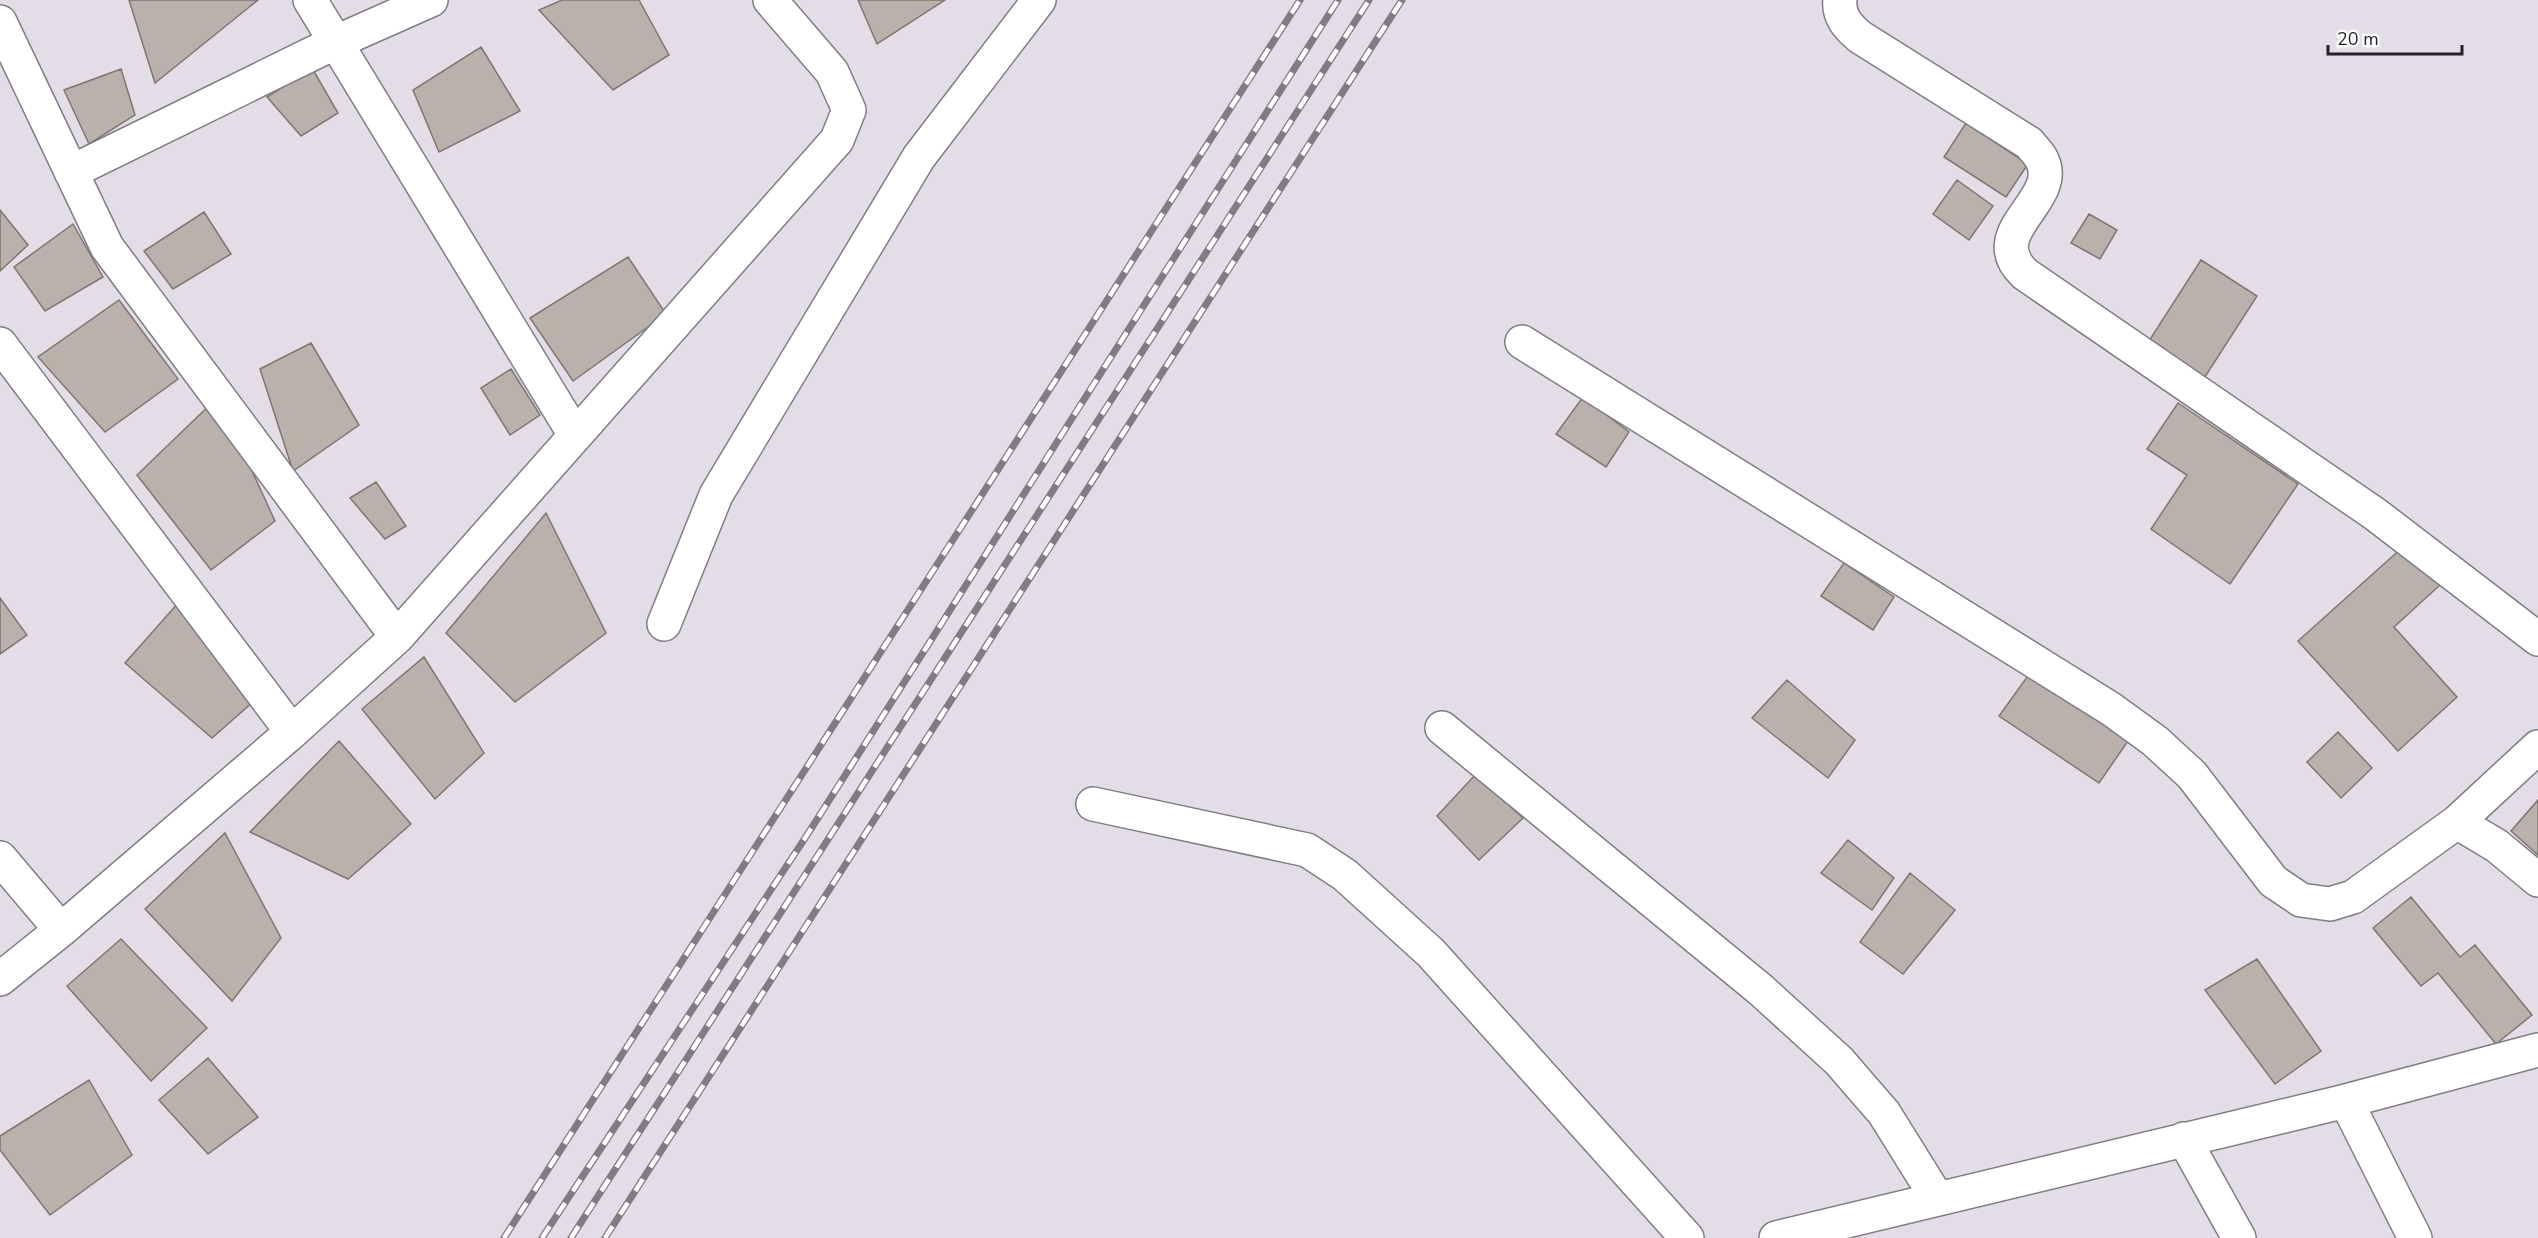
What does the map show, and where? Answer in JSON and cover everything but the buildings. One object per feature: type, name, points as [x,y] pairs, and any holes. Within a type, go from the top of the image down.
[{"type":"street","points":[[310,0],[334,43],[575,435]]},
{"type":"street","points":[[71,172],[334,43],[431,0]]},
{"type":"street","points":[[0,979],[61,930],[292,732],[397,637],[837,140],[849,110],[832,72],[770,0]]},
{"type":"street","points":[[664,624],[716,495],[919,157],[1039,0]]},
{"type":"street","points":[[1840,0],[1839,9],[1848,27],[1860,37],[2029,143],[2042,160],[2043,179],[2038,195],[2014,232],[2009,247],[2012,258],[2025,274],[2375,514],[2538,639]]},
{"type":"street","points":[[0,22],[107,247],[397,637]]},
{"type":"street","points":[[1522,342],[2101,703],[2155,741],[2192,775],[2273,881],[2301,900],[2330,904],[2353,897],[2457,822],[2538,747]]},
{"type":"street","points":[[0,344],[292,732]]},
{"type":"street","points":[[1442,728],[1761,990],[1839,1061],[1884,1113],[1937,1198]]},
{"type":"street","points":[[1093,804],[1307,850],[1345,875],[1431,952],[1687,1238]]},
{"type":"street","points":[[2457,822],[2497,846],[2538,880]]},
{"type":"street","points":[[0,858],[61,930]]},
{"type":"street","points":[[1776,1238],[1881,1226],[1937,1198],[2346,1101],[2538,1050]]},
{"type":"street","points":[[2346,1101],[2415,1238]]},
{"type":"street","points":[[2184,1139],[2239,1238]]},
{"type":"railway","points":[[504,1238],[1300,0]]},
{"type":"railway","points":[[542,1238],[809,832],[1338,0]]},
{"type":"railway","points":[[571,1238],[1369,0]]},
{"type":"railway","points":[[605,1238],[1402,0]]}]
